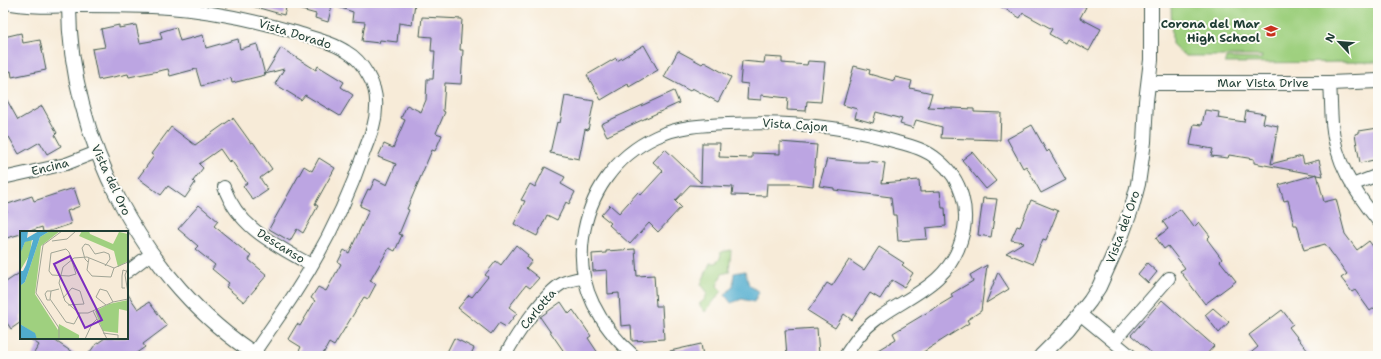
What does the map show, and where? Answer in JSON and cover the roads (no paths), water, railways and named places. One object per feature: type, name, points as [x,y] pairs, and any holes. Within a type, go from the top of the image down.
[{"type":"street","name":"Vista Dorado","points":[[5,3],[20,6],[40,7],[69,5],[171,8],[242,19],[276,27],[334,45],[349,53],[359,62],[371,79],[377,106],[375,121],[361,163],[346,198],[311,266],[254,355]]},
{"type":"street","name":"Vista del Oro","points":[[1041,356],[1068,329],[1102,282],[1132,207],[1138,184],[1144,142],[1146,101],[1151,60],[1150,3]]},
{"type":"street","name":"Vista del Oro","points":[[69,5],[75,70],[90,132],[97,152],[122,206],[152,253],[182,290],[198,308],[254,355]]},
{"type":"street","name":"Mar Vista Drive","points":[[1149,83],[1330,83],[1378,81]]},
{"type":"street","points":[[1330,83],[1332,123],[1335,147],[1339,161],[1364,204],[1378,221]]},
{"type":"street","name":"Vista Cajon","points":[[634,356],[609,331],[598,314],[589,296],[584,277],[582,244],[584,225],[590,206],[599,188],[610,172],[623,158],[656,136],[694,126],[762,122],[786,122],[858,131],[920,149],[936,158],[947,167],[956,179],[962,192],[965,206],[965,222],[962,240],[954,258],[944,273],[930,286],[877,319],[865,329],[855,340],[845,356]]},
{"type":"street","name":"Encina","points":[[3,178],[66,164],[97,152]]},
{"type":"street","points":[[1352,185],[1378,175]]},
{"type":"street","name":"Descanso","points":[[224,187],[234,208],[244,221],[259,235],[311,266]]},
{"type":"street","points":[[128,271],[152,253]]},
{"type":"street","name":"Carlotta","points":[[505,356],[521,329],[551,291],[563,283],[584,277]]},
{"type":"street","points":[[1114,341],[1169,278]]},
{"type":"street","points":[[1080,314],[1131,356]]},
{"type":"water","points":[[745,271],[749,285],[759,292],[754,302],[742,299],[731,303],[725,295],[733,286],[734,273]]},
{"type":"place","name":"Corona del Mar High School","points":[[1271,31]]}]
